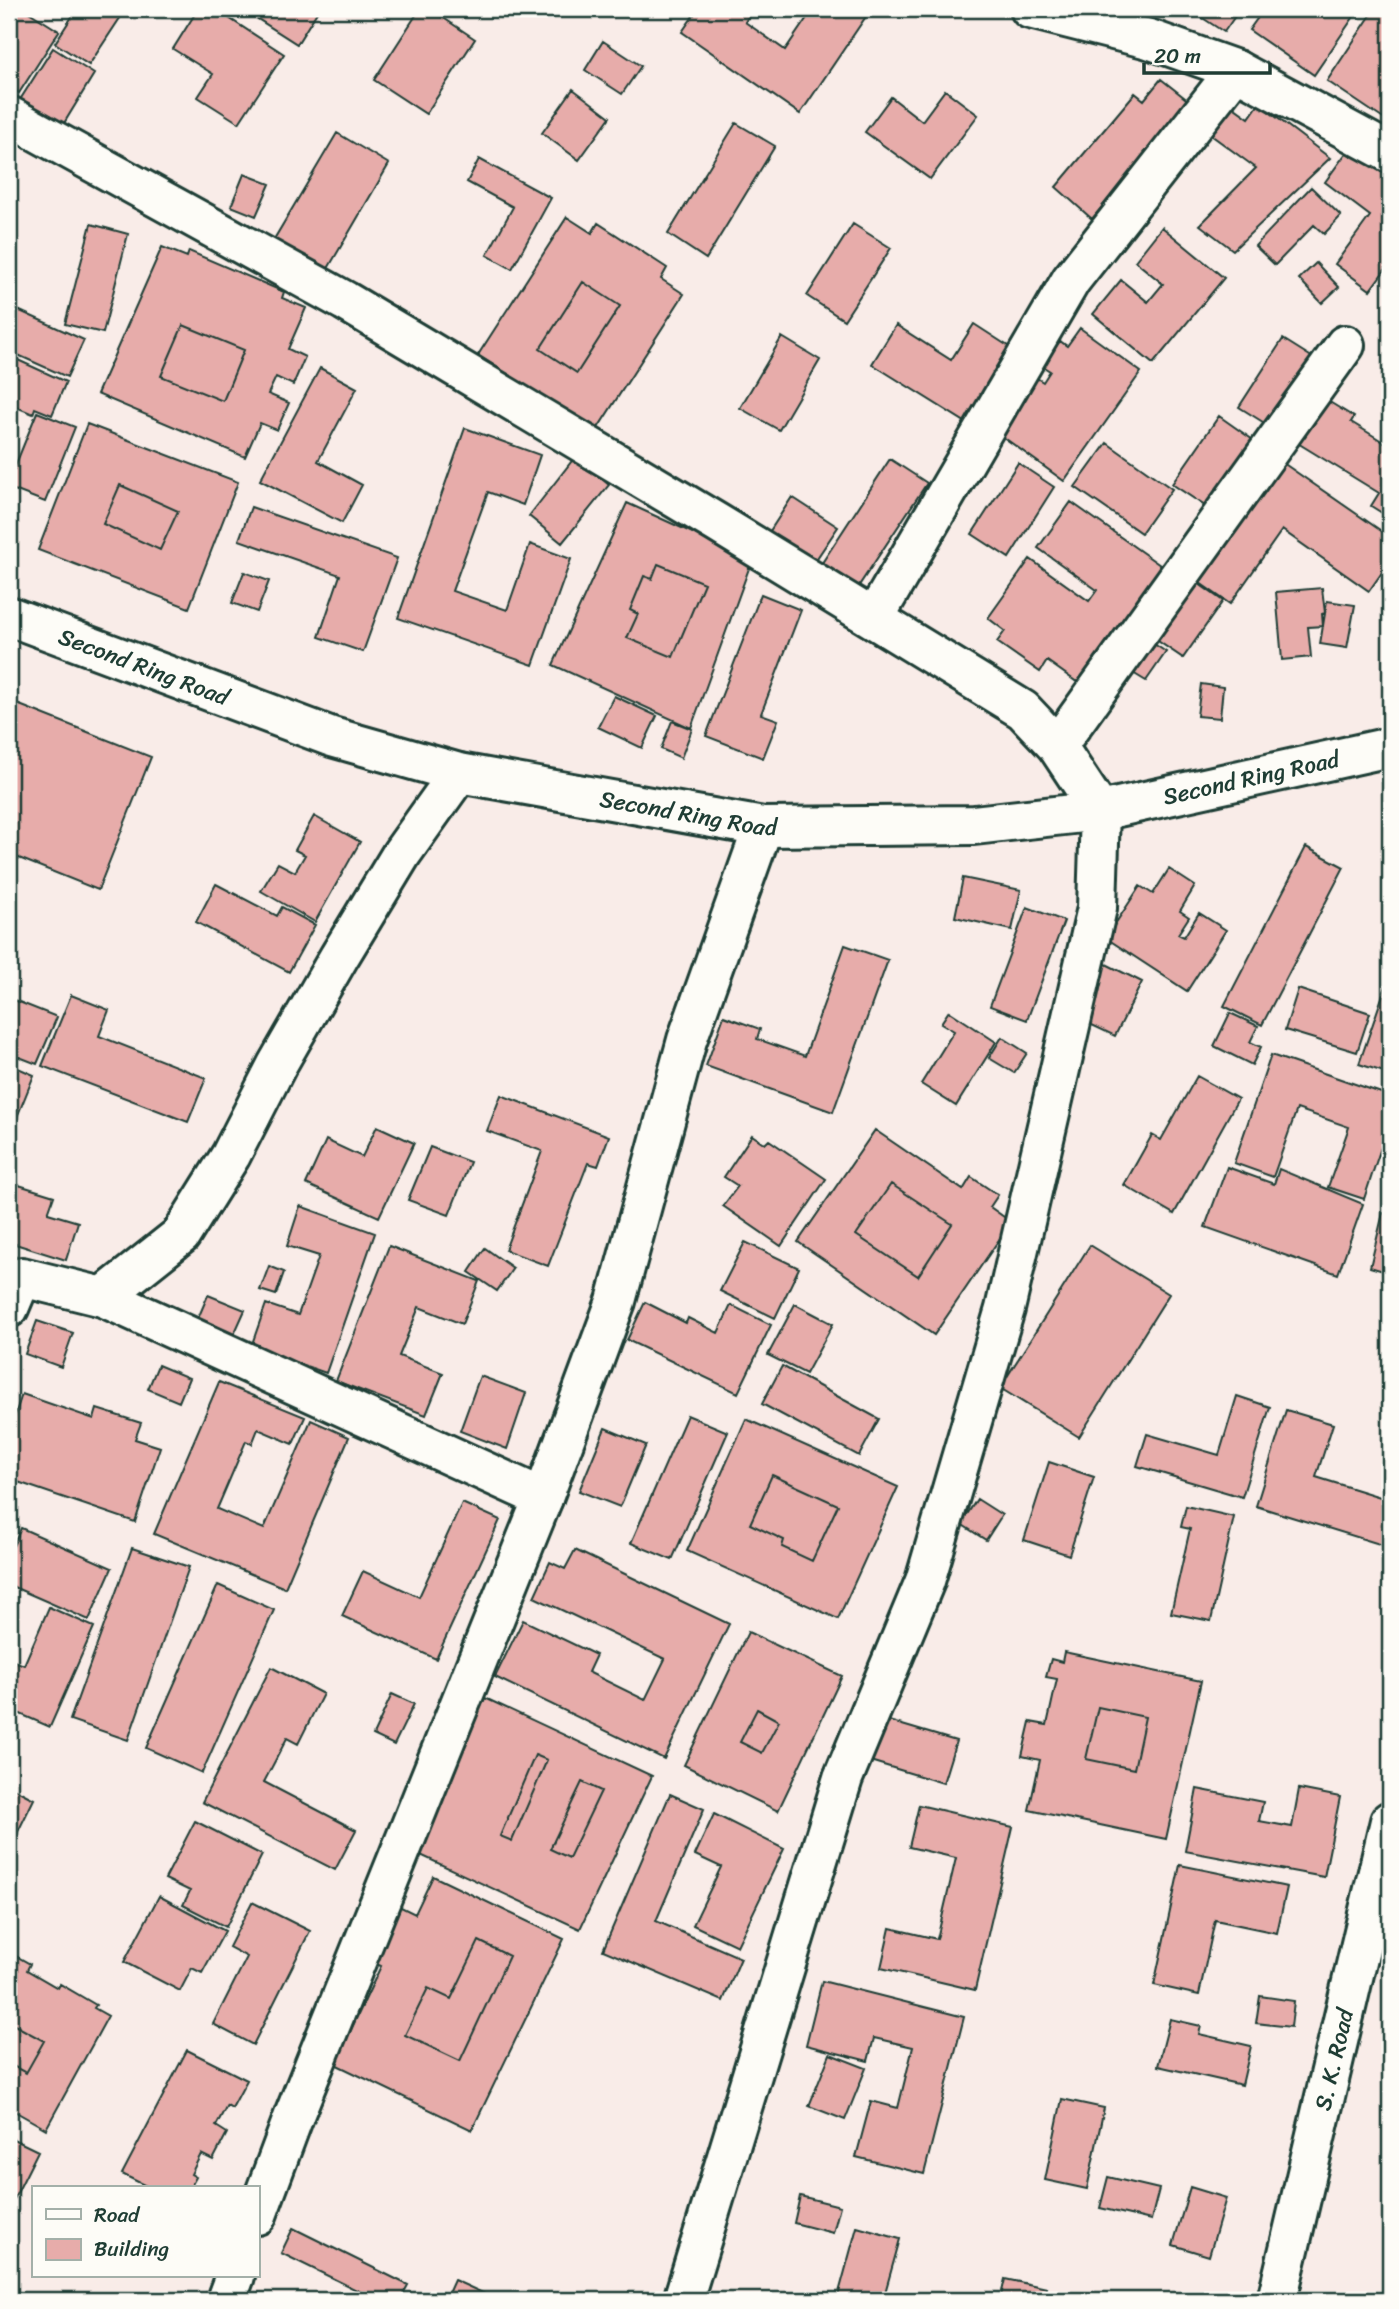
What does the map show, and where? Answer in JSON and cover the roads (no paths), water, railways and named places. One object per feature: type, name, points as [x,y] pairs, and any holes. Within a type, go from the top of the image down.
[{"type":"street","points":[[1030,9],[1149,39],[1236,70],[1390,153]]},
{"type":"street","points":[[874,618],[1071,280],[1236,70]]},
{"type":"street","points":[[9,116],[345,301],[1023,710],[1057,746],[1100,811],[1097,908],[1005,1309],[925,1581],[844,1778],[683,2300]]},
{"type":"street","points":[[1057,746],[1345,345]]},
{"type":"street","name":"Second Ring Road","points":[[9,616],[332,737],[459,773],[763,827],[974,825],[1100,811],[1390,747]]},
{"type":"street","points":[[103,1297],[181,1235],[231,1155],[277,1065],[339,957],[402,853],[459,773]]},
{"type":"street","points":[[259,2210],[295,2113],[543,1498],[616,1301],[687,1040],[763,827]]},
{"type":"street","points":[[13,1286],[103,1297],[543,1498]]},
{"type":"street","name":"S. K. Road","points":[[1277,2300],[1390,1821]]},
{"type":"street","points":[[226,2300],[234,2278]]}]
